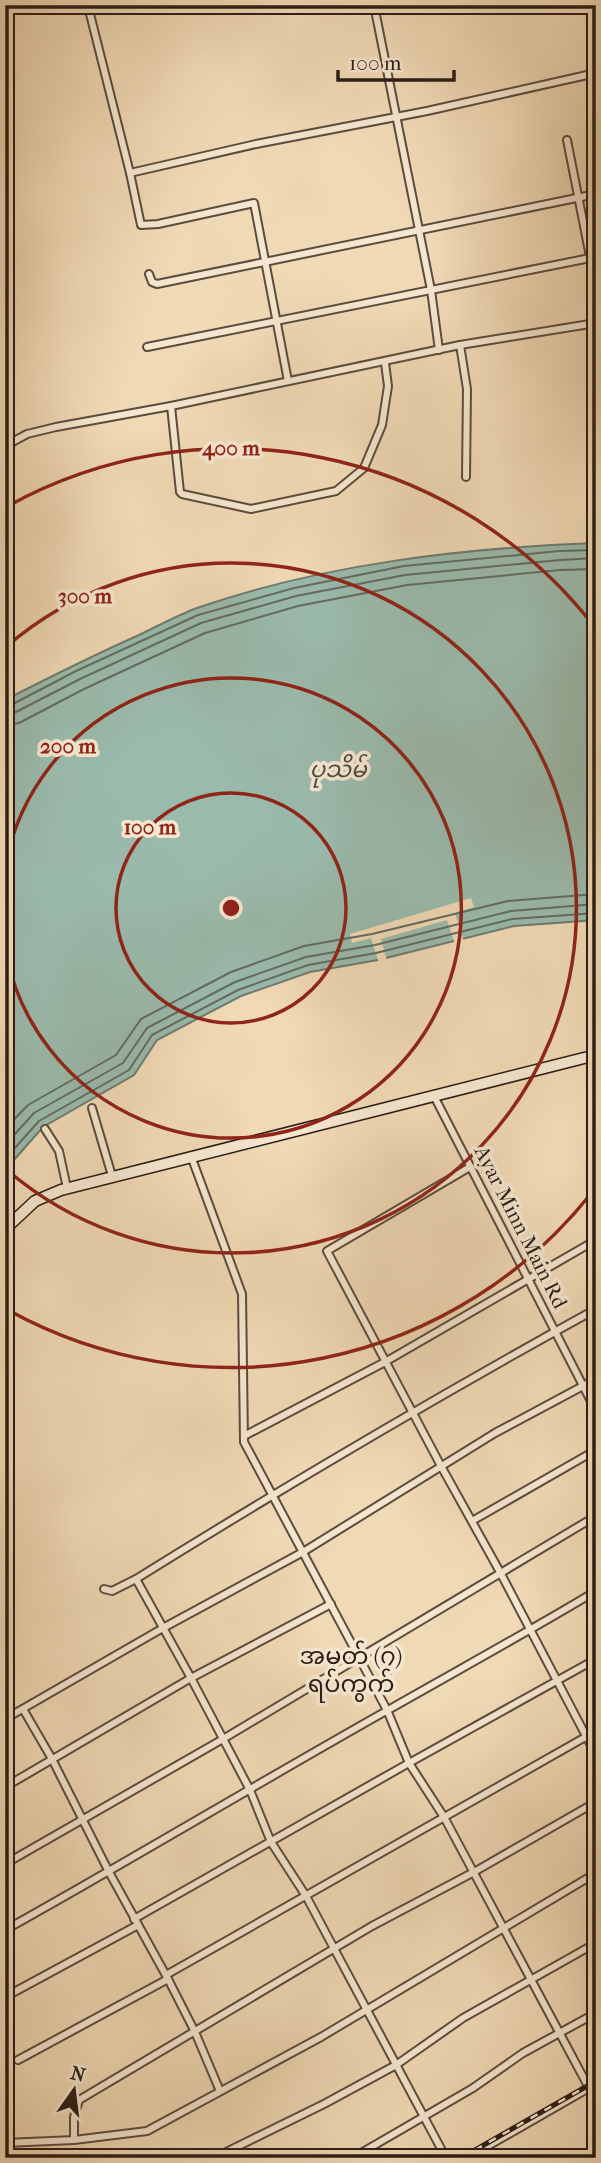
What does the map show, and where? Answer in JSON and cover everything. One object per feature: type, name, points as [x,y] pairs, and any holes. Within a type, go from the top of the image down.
[{"type":"street","points":[[374,5],[431,290],[439,350]]},
{"type":"street","points":[[90,13],[141,225],[158,224],[254,204],[288,381]]},
{"type":"street","points":[[130,173],[596,73]]},
{"type":"street","points":[[568,140],[596,287]]},
{"type":"street","points":[[149,274],[152,282],[157,284],[596,194]]},
{"type":"street","points":[[147,347],[590,258]]},
{"type":"street","points":[[5,446],[27,434],[56,427],[385,363],[460,345],[596,323]]},
{"type":"street","points":[[460,345],[467,389],[466,477]]},
{"type":"street","points":[[170,406],[180,492],[251,509],[336,491],[364,468],[383,425],[388,386],[385,363]]},
{"type":"street","points":[[5,1229],[35,1201],[67,1188],[596,1055]]},
{"type":"street","name":"Ayar Minn Main Rd","points":[[434,1096],[596,1411]]},
{"type":"street","points":[[92,1108],[113,1176]]},
{"type":"street","points":[[45,1129],[58,1151],[67,1188]]},
{"type":"street","points":[[191,1156],[242,1294],[244,1442],[387,1710],[409,1763],[444,1817],[592,2086],[467,2158]]},
{"type":"street","points":[[470,1167],[327,1251],[596,1755]]},
{"type":"street","points":[[244,1436],[385,1362],[596,1240]]},
{"type":"street","points":[[104,1589],[112,1591],[136,1579],[412,1411],[596,1309]]},
{"type":"street","points":[[5,1719],[163,1628],[303,1552],[495,1433],[596,1379]]},
{"type":"street","points":[[472,1521],[596,1450]]},
{"type":"street","points":[[5,1864],[223,1739],[596,1516]]},
{"type":"street","points":[[136,1579],[250,1790],[271,1842],[306,1896],[446,2158]]},
{"type":"street","points":[[5,1930],[596,1591]]},
{"type":"street","points":[[5,1787],[191,1678],[331,1604]]},
{"type":"street","points":[[5,1997],[409,1763],[596,1659]]},
{"type":"street","points":[[23,1709],[167,1977],[195,2032],[220,2091]]},
{"type":"street","points":[[18,2060],[596,1731]]},
{"type":"street","points":[[74,2140],[74,2117],[79,2100],[372,1926],[474,1872],[596,1802]]},
{"type":"street","points":[[5,2143],[74,2140],[147,2131],[321,2037],[596,1873]]},
{"type":"street","points":[[214,2158],[396,2065],[463,2018],[596,1943]]},
{"type":"street","points":[[361,2153],[473,2088],[523,2053],[596,2012]]},
{"type":"water","name":"ပုသိမ်","points":[[596,543],[596,920],[514,926],[378,960],[310,972],[241,996],[157,1040],[134,1075],[43,1127],[5,1170],[5,700],[183,614],[245,593],[344,569],[394,561],[495,549]]},
{"type":"pier","points":[[471,898],[474,907],[455,913],[464,942],[455,944],[447,920],[381,939],[387,961],[379,963],[371,938],[352,943],[350,934]]},
{"type":"railway","points":[[461,2158],[596,2081]]},
{"type":"district","name":"အမှတ် (၇) ရပ်ကွက်","points":[[351,1670]]}]
